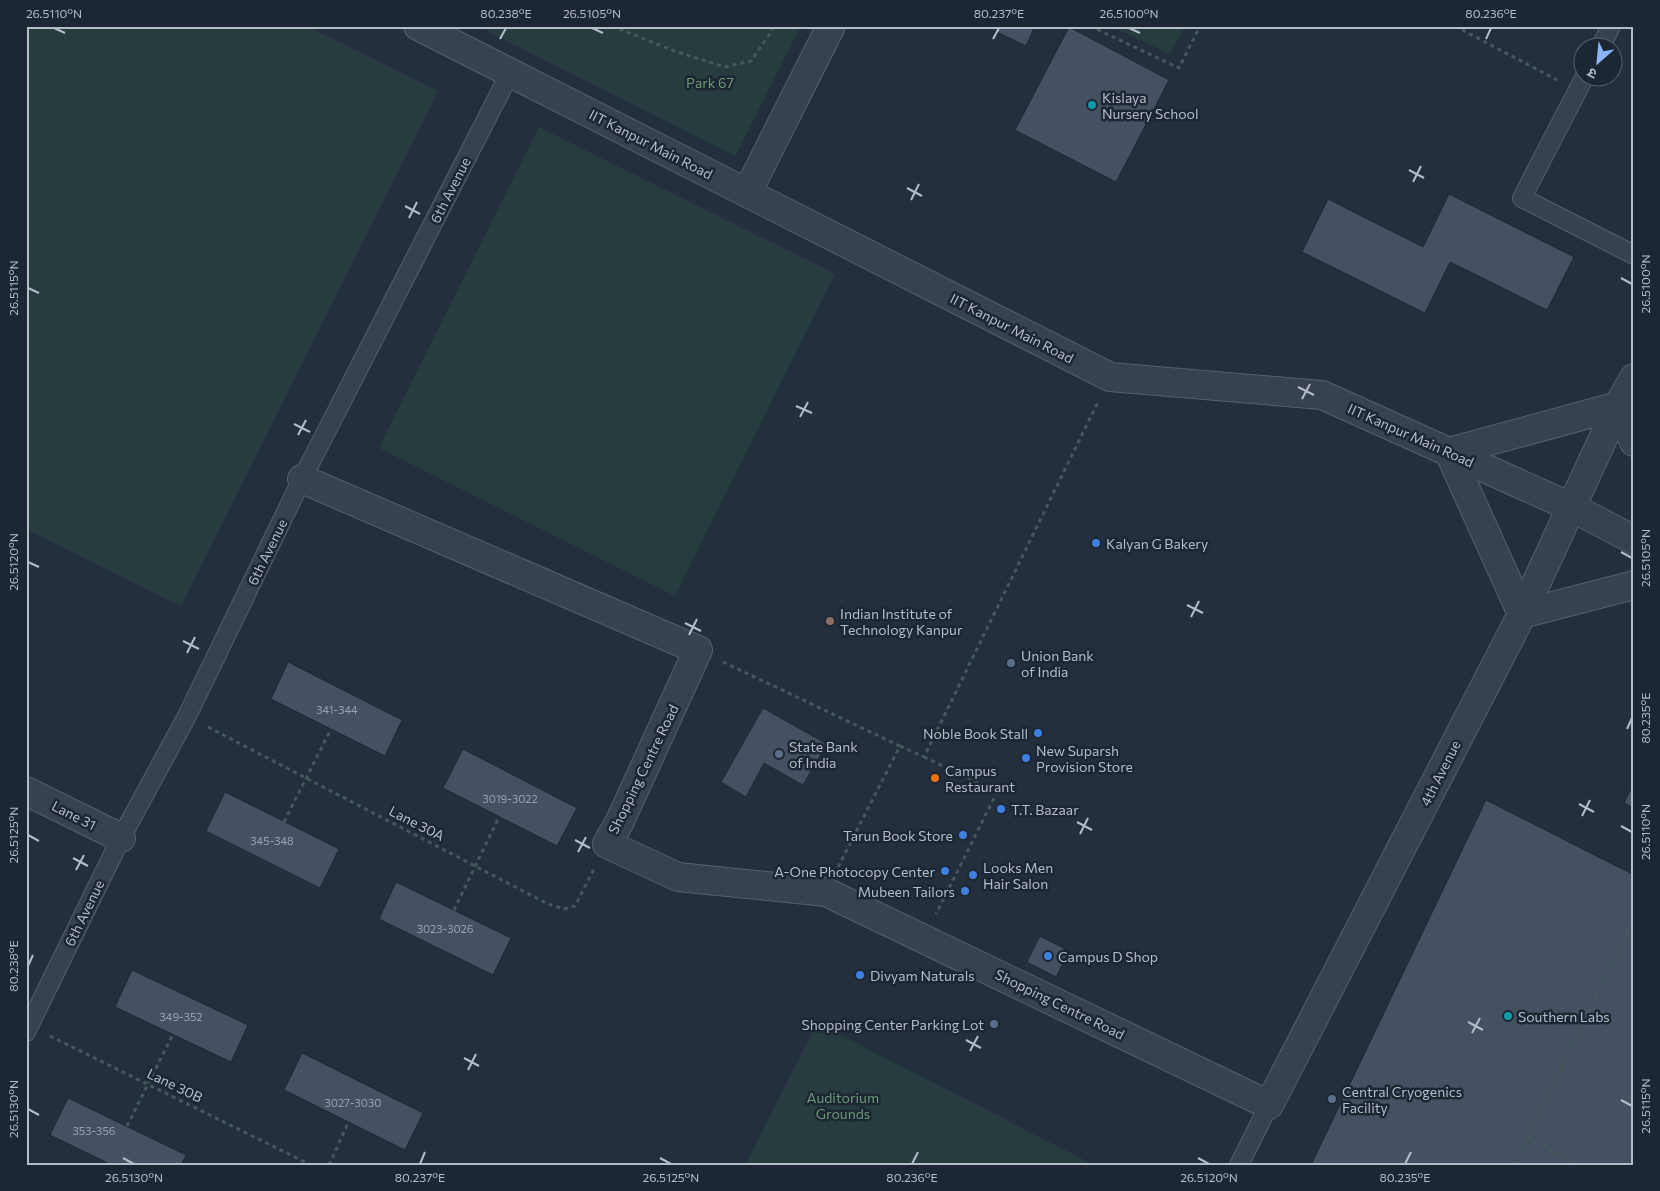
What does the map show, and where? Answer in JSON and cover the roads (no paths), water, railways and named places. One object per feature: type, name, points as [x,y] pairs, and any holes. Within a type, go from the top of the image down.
[{"type":"street","name":"IIT Kanpur Main Road","points":[[418,26],[1110,377],[1322,395],[1571,507],[1634,540]]},
{"type":"street","points":[[747,193],[831,26]]},
{"type":"street","name":"4th Avenue","points":[[1269,1105],[1522,614],[1618,406],[1634,378]]},
{"type":"street","points":[[1634,442],[1618,406],[1449,452],[1522,614],[1634,585]]},
{"type":"street","name":"Shopping Centre Road","points":[[302,479],[698,650],[620,821],[607,844],[678,877],[826,892],[1269,1105]]},
{"type":"street","name":"Lane 31","points":[[26,791],[121,838]]},
{"type":"lane","points":[[1605,38],[1611,26]]},
{"type":"lane","name":"6th Avenue","points":[[28,1029],[121,838],[187,716],[302,479],[510,73]]},
{"type":"lane","points":[[1579,88],[1522,198],[1634,255]]},
{"type":"lane","name":"4th Avenue","points":[[1239,1165],[1269,1105]]},
{"type":"place","name":"Kislaya Nursery School","points":[[1092,105]]},
{"type":"place","name":"Kalyan G Bakery","points":[[1096,543]]},
{"type":"place","name":"Indian Institute of Technology Kanpur","points":[[830,621]]},
{"type":"place","name":"Union Bank of India","points":[[1011,663]]},
{"type":"place","name":"Noble Book Stall","points":[[1038,733]]},
{"type":"place","name":"State Bank of India","points":[[779,754]]},
{"type":"place","name":"New Suparsh Provision Store","points":[[1026,758]]},
{"type":"place","name":"Campus Restaurant","points":[[935,778]]},
{"type":"place","name":"T.T. Bazaar","points":[[1001,809]]},
{"type":"place","name":"Tarun Book Store","points":[[963,835]]},
{"type":"place","name":"A-One Photocopy Center","points":[[945,871]]},
{"type":"place","name":"Looks Men Hair Salon","points":[[973,875]]},
{"type":"place","name":"Mubeen Tailors","points":[[965,891]]},
{"type":"place","name":"Campus D Shop","points":[[1048,956]]},
{"type":"place","name":"Divyam Naturals","points":[[860,975]]},
{"type":"place","name":"Southern Labs","points":[[1508,1016]]},
{"type":"place","name":"Shopping Center Parking Lot","points":[[994,1024]]},
{"type":"place","name":"Central Cryogenics Facility","points":[[1332,1099]]},
{"type":"park label","name":"Park 67","points":[[710,82]]},
{"type":"park label","name":"Auditorium Grounds","points":[[843,1106]]}]
